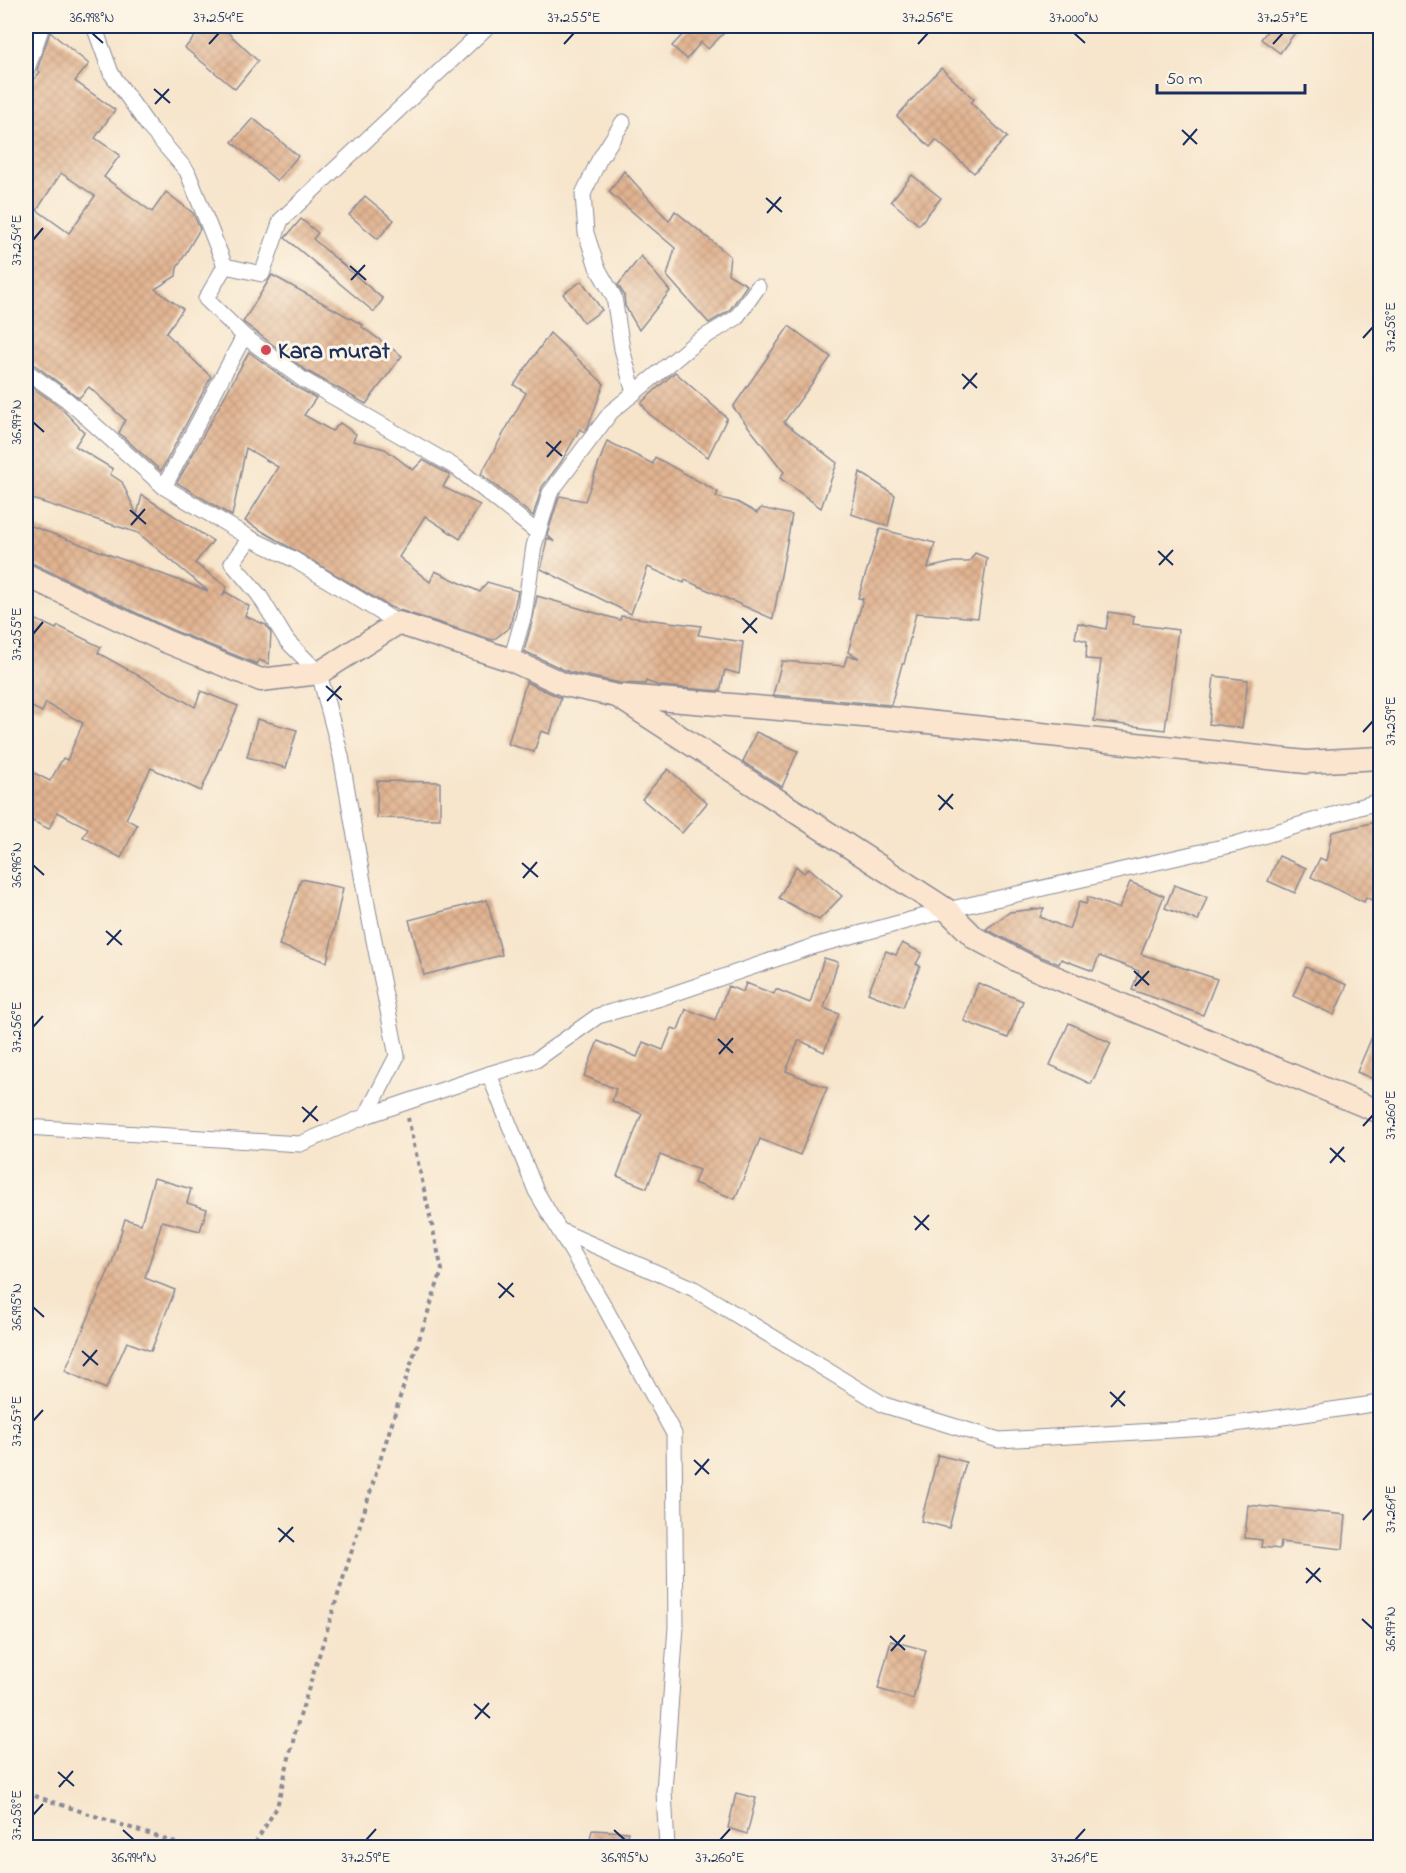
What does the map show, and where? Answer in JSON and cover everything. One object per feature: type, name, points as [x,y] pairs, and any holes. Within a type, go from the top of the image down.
[{"type":"street","points":[[26,72],[42,26]]},
{"type":"street","points":[[94,26],[111,73],[149,127],[187,171],[225,266]]},
{"type":"street","points":[[225,266],[262,274],[281,220],[488,26]]},
{"type":"street","points":[[623,122],[599,160],[583,194],[586,233],[597,267],[614,297],[622,349],[634,393]]},
{"type":"street","points":[[225,266],[206,299],[244,336],[302,379],[457,468],[538,533]]},
{"type":"street","points":[[511,660],[524,615],[534,546],[550,493],[611,412],[696,342],[736,318],[758,287]]},
{"type":"street","points":[[164,487],[244,336]]},
{"type":"street","points":[[26,371],[67,400],[164,487],[250,538],[293,559],[398,623],[511,660],[565,685],[617,696],[899,719],[1306,762],[1380,758]]},
{"type":"street","points":[[250,538],[232,563],[259,595],[287,641],[319,673],[341,756],[397,1056],[366,1116]]},
{"type":"street","points":[[26,575],[165,641],[261,680],[319,673],[398,623]]},
{"type":"street","points":[[617,696],[947,910],[975,938],[1028,966],[1380,1112]]},
{"type":"street","points":[[26,1127],[300,1144],[366,1116],[536,1060],[598,1016],[664,997],[814,946],[947,910],[1236,844],[1380,801]]},
{"type":"street","points":[[489,1074],[536,1191],[603,1304],[674,1434],[676,1627],[664,1791],[667,1848]]},
{"type":"street","points":[[559,1230],[693,1289],[884,1405],[999,1440],[1207,1428],[1380,1403]]},
{"type":"path","points":[[248,1848],[254,1845],[277,1807],[300,1718],[442,1269],[404,1103]]},
{"type":"path","points":[[26,1793],[191,1848]]},
{"type":"building","points":[[204,26],[221,26],[258,61],[235,89],[185,48]]},
{"type":"building","points":[[684,26],[731,26],[708,49],[701,42],[687,59],[672,46],[688,29]]},
{"type":"building","points":[[1271,26],[1300,26],[1280,53],[1261,39]]},
{"type":"building","points":[[50,32],[89,64],[75,81],[115,110],[95,138],[120,155],[104,177],[152,212],[166,192],[193,213],[200,229],[177,268],[176,276],[155,289],[183,309],[166,333],[211,377],[161,471],[119,433],[125,420],[89,387],[79,398],[26,361],[26,91],[40,72],[37,70]],"holes":[[[61,173],[95,196],[69,233],[37,210]]]},
{"type":"building","points":[[941,68],[974,99],[971,103],[1007,137],[974,173],[936,140],[930,147],[897,116]]},
{"type":"building","points":[[253,118],[298,156],[277,181],[232,142]]},
{"type":"building","points":[[624,171],[669,221],[675,211],[730,256],[728,274],[747,285],[729,311],[709,323],[667,276],[675,248],[609,192]]},
{"type":"building","points":[[912,175],[941,198],[919,225],[891,201]]},
{"type":"building","points":[[365,196],[394,220],[378,239],[349,215]]},
{"type":"building","points":[[301,219],[318,233],[313,239],[383,299],[374,312],[285,238]]},
{"type":"building","points":[[641,256],[670,291],[639,330],[625,306],[624,295],[618,285]]},
{"type":"building","points":[[272,275],[363,325],[362,327],[402,356],[366,404],[307,371],[243,322]]},
{"type":"building","points":[[582,281],[602,310],[584,323],[563,294]]},
{"type":"building","points":[[789,326],[831,357],[784,422],[837,463],[821,508],[780,478],[784,472],[733,407]]},
{"type":"building","points":[[550,333],[604,384],[588,427],[584,432],[580,429],[561,462],[542,487],[533,516],[481,474],[526,393],[514,385]]},
{"type":"building","points":[[249,352],[296,387],[316,398],[304,415],[332,431],[340,423],[356,434],[353,441],[385,449],[413,470],[423,460],[450,475],[443,487],[480,505],[460,539],[425,516],[399,557],[430,582],[435,571],[480,592],[487,582],[518,591],[510,627],[493,640],[390,607],[245,521],[278,467],[246,448],[232,516],[177,483]]},
{"type":"building","points":[[675,372],[727,418],[708,457],[649,414],[641,403]]},
{"type":"building","points":[[26,383],[61,408],[84,432],[75,446],[113,469],[110,474],[122,482],[137,515],[142,495],[213,541],[195,563],[227,587],[222,596],[226,592],[249,606],[245,616],[266,625],[271,633],[269,664],[259,660],[257,664],[170,629],[26,562],[26,524],[208,591],[138,533],[26,497]]},
{"type":"building","points":[[607,441],[653,464],[655,457],[718,492],[716,497],[737,502],[757,513],[761,508],[792,515],[773,619],[685,580],[684,583],[648,567],[631,614],[541,569],[547,538],[555,542],[547,535],[559,497],[585,501]]},
{"type":"building","points":[[860,472],[895,495],[888,526],[851,514]]},
{"type":"building","points":[[880,529],[935,543],[928,568],[954,562],[969,562],[975,553],[987,558],[978,618],[916,613],[891,705],[773,695],[782,661],[844,666],[847,656],[859,658],[848,652],[863,599],[858,598]]},
{"type":"building","points":[[537,596],[620,620],[621,616],[701,626],[698,635],[743,642],[739,674],[725,670],[720,691],[659,686],[646,681],[645,684],[620,683],[569,672],[524,651]]},
{"type":"building","points":[[1109,612],[1134,616],[1133,624],[1178,630],[1165,730],[1094,721],[1101,660],[1086,659],[1087,641],[1075,638],[1078,623],[1106,629]]},
{"type":"building","points":[[26,615],[56,629],[58,626],[101,647],[98,653],[195,707],[201,691],[238,706],[201,791],[151,768],[126,819],[137,825],[121,858],[83,837],[88,828],[57,812],[49,829],[26,818],[26,769],[50,781],[63,758],[67,760],[83,723],[46,703],[42,712],[26,704]]},
{"type":"building","points":[[1214,676],[1248,680],[1242,728],[1209,724]]},
{"type":"building","points":[[526,682],[561,698],[550,734],[541,731],[534,752],[508,744]]},
{"type":"building","points":[[257,719],[297,730],[286,768],[247,757]]},
{"type":"building","points":[[756,732],[798,751],[782,787],[743,762]]},
{"type":"building","points":[[668,769],[707,803],[682,833],[642,799]]},
{"type":"building","points":[[377,781],[440,782],[440,819],[377,818]]},
{"type":"building","points":[[1380,821],[1380,899],[1375,897],[1373,901],[1366,897],[1364,902],[1311,877],[1320,858],[1326,861],[1332,832]]},
{"type":"building","points":[[1279,856],[1306,868],[1295,893],[1268,881]]},
{"type":"building","points":[[796,866],[804,873],[809,868],[842,896],[819,920],[779,898]]},
{"type":"building","points":[[301,879],[343,888],[327,962],[279,945]]},
{"type":"building","points":[[1130,882],[1164,896],[1141,954],[1217,979],[1203,1015],[1132,990],[1139,971],[1099,956],[1093,971],[1061,959],[1059,964],[986,929],[1010,912],[1044,908],[1040,917],[1069,929],[1079,902],[1086,904],[1088,897],[1119,909]]},
{"type":"building","points":[[1174,885],[1207,897],[1198,921],[1165,908]]},
{"type":"building","points":[[487,900],[502,955],[424,975],[409,920]]},
{"type":"building","points":[[902,943],[922,953],[916,964],[920,966],[903,1007],[868,993],[886,951],[896,955]]},
{"type":"building","points":[[824,958],[838,962],[824,1008],[839,1014],[824,1052],[799,1040],[786,1071],[827,1088],[800,1155],[760,1139],[735,1199],[694,1183],[699,1170],[660,1155],[647,1188],[617,1176],[642,1114],[612,1101],[616,1089],[584,1076],[598,1041],[637,1057],[643,1042],[663,1050],[672,1028],[678,1030],[686,1009],[715,1020],[728,986],[743,992],[746,983],[774,994],[776,989],[810,1003]]},
{"type":"building","points":[[1306,967],[1347,985],[1334,1015],[1293,996]]},
{"type":"building","points":[[978,983],[1023,1001],[1008,1038],[964,1021]]},
{"type":"building","points":[[1380,1018],[1380,1082],[1357,1072]]},
{"type":"building","points":[[1069,1023],[1111,1043],[1091,1084],[1050,1065]]},
{"type":"building","points":[[154,1178],[191,1189],[187,1203],[207,1209],[200,1231],[162,1221],[145,1278],[175,1290],[151,1351],[127,1342],[106,1389],[65,1371],[112,1263],[125,1219],[141,1224]]},
{"type":"building","points":[[938,1455],[966,1462],[949,1528],[921,1521]]},
{"type":"building","points":[[1248,1505],[1346,1515],[1343,1549],[1281,1542],[1280,1549],[1261,1547],[1262,1540],[1245,1538]]},
{"type":"building","points":[[891,1641],[926,1650],[913,1699],[878,1689]]},
{"type":"building","points":[[736,1793],[756,1798],[747,1834],[728,1828]]},
{"type":"building","points":[[592,1830],[628,1832],[624,1848],[588,1848]]},
{"type":"place","name":"Kara murat","points":[[266,350]]}]
